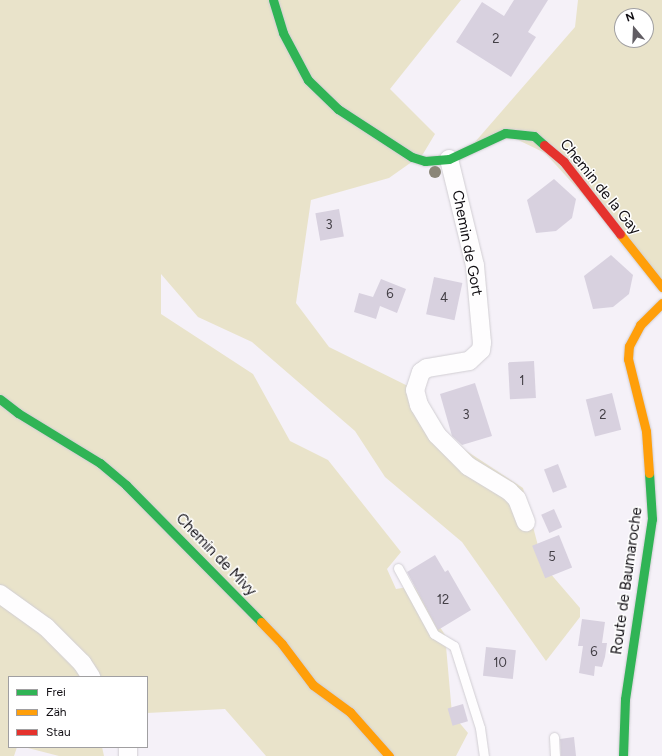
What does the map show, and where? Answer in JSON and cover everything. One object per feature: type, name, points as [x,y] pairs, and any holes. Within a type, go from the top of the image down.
[{"type":"street","name":"Chemin de la Gay","points":[[273,0],[290,51],[308,80],[338,109],[412,156],[425,160],[449,159],[490,138],[505,133],[534,136],[564,162],[662,287]]},
{"type":"street","name":"Chemin de Gort","points":[[449,159],[475,266],[482,343],[481,350],[469,361],[427,368],[421,372],[415,390],[419,405],[437,435],[468,466],[509,491],[517,498],[526,522]]},
{"type":"street","name":"Route de Baumaroche","points":[[623,756],[625,699],[652,519],[646,431],[628,359],[628,346],[640,325],[662,303]]},
{"type":"street","name":"Chemin de Mivy","points":[[0,399],[18,413],[100,463],[135,494],[282,644],[313,685],[350,712],[372,733],[389,756]]},
{"type":"street","points":[[0,594],[46,627],[82,663],[90,676]]},
{"type":"lane","points":[[398,568],[434,634],[454,646],[480,728],[484,756]]},
{"type":"lane","points":[[554,737],[555,756]]},
{"type":"shaded area","points":[[0,0],[461,0],[390,89],[435,134],[423,154],[389,178],[311,200],[296,303],[329,347],[416,390],[433,429],[523,488],[543,565],[580,608],[580,617],[546,661],[462,542],[385,477],[355,431],[252,342],[198,317],[161,274],[161,314],[253,374],[290,441],[328,460],[401,552],[387,569],[396,589],[414,586],[445,635],[452,714],[468,733],[456,756],[266,756],[225,709],[148,713],[148,676],[8,676],[8,748],[17,748],[14,756],[0,756]]},
{"type":"shaded area","points":[[578,0],[662,0],[662,281],[545,153],[514,138],[475,142],[575,27]]},
{"type":"shaded area","points":[[28,748],[102,748],[104,756],[59,756]]},
{"type":"building","points":[[514,0],[548,0],[528,32],[536,37],[511,77],[456,42],[482,2],[504,16]]},
{"type":"building","points":[[554,179],[576,199],[572,218],[556,231],[536,233],[527,200]]},
{"type":"building","points":[[339,209],[344,237],[320,241],[315,213]]},
{"type":"building","points":[[611,255],[633,275],[629,294],[613,307],[593,309],[584,276]]},
{"type":"building","points":[[434,277],[462,283],[454,320],[426,314]]},
{"type":"building","points":[[381,279],[406,289],[397,313],[380,306],[376,319],[354,312],[359,293],[373,297]]},
{"type":"building","points":[[534,361],[536,398],[510,399],[508,362]]},
{"type":"building","points":[[475,383],[492,436],[462,445],[452,436],[440,394]]},
{"type":"building","points":[[612,393],[621,430],[595,436],[586,400]]},
{"type":"building","points":[[558,464],[567,487],[553,493],[544,469]]},
{"type":"building","points":[[554,509],[562,527],[549,533],[541,515]]},
{"type":"building","points":[[559,535],[572,567],[545,578],[532,546]]},
{"type":"building","points":[[435,555],[445,572],[448,570],[471,610],[438,630],[407,572]]},
{"type":"building","points":[[582,619],[605,622],[602,643],[607,643],[605,657],[602,667],[595,666],[594,676],[579,673],[583,646],[578,646]]},
{"type":"building","points":[[486,647],[516,650],[513,679],[483,676]]},
{"type":"building","points":[[463,704],[468,721],[453,726],[448,708]]},
{"type":"building","points":[[574,737],[576,756],[561,756],[560,739]]},
{"type":"traffic: fast","points":[[273,0],[283,33],[308,80],[338,109],[412,157],[425,161],[449,159],[505,133],[534,136],[544,145]]},
{"type":"traffic: fast","points":[[0,399],[18,413],[100,463],[126,485],[261,622]]},
{"type":"traffic: fast","points":[[623,756],[625,699],[652,519],[649,473]]},
{"type":"traffic: slow","points":[[620,234],[662,287]]},
{"type":"traffic: slow","points":[[649,473],[646,431],[628,359],[629,346],[640,325],[662,303]]},
{"type":"traffic: slow","points":[[261,622],[282,644],[313,685],[350,712],[389,756]]},
{"type":"traffic: jam","points":[[544,145],[564,162],[620,234]]}]
